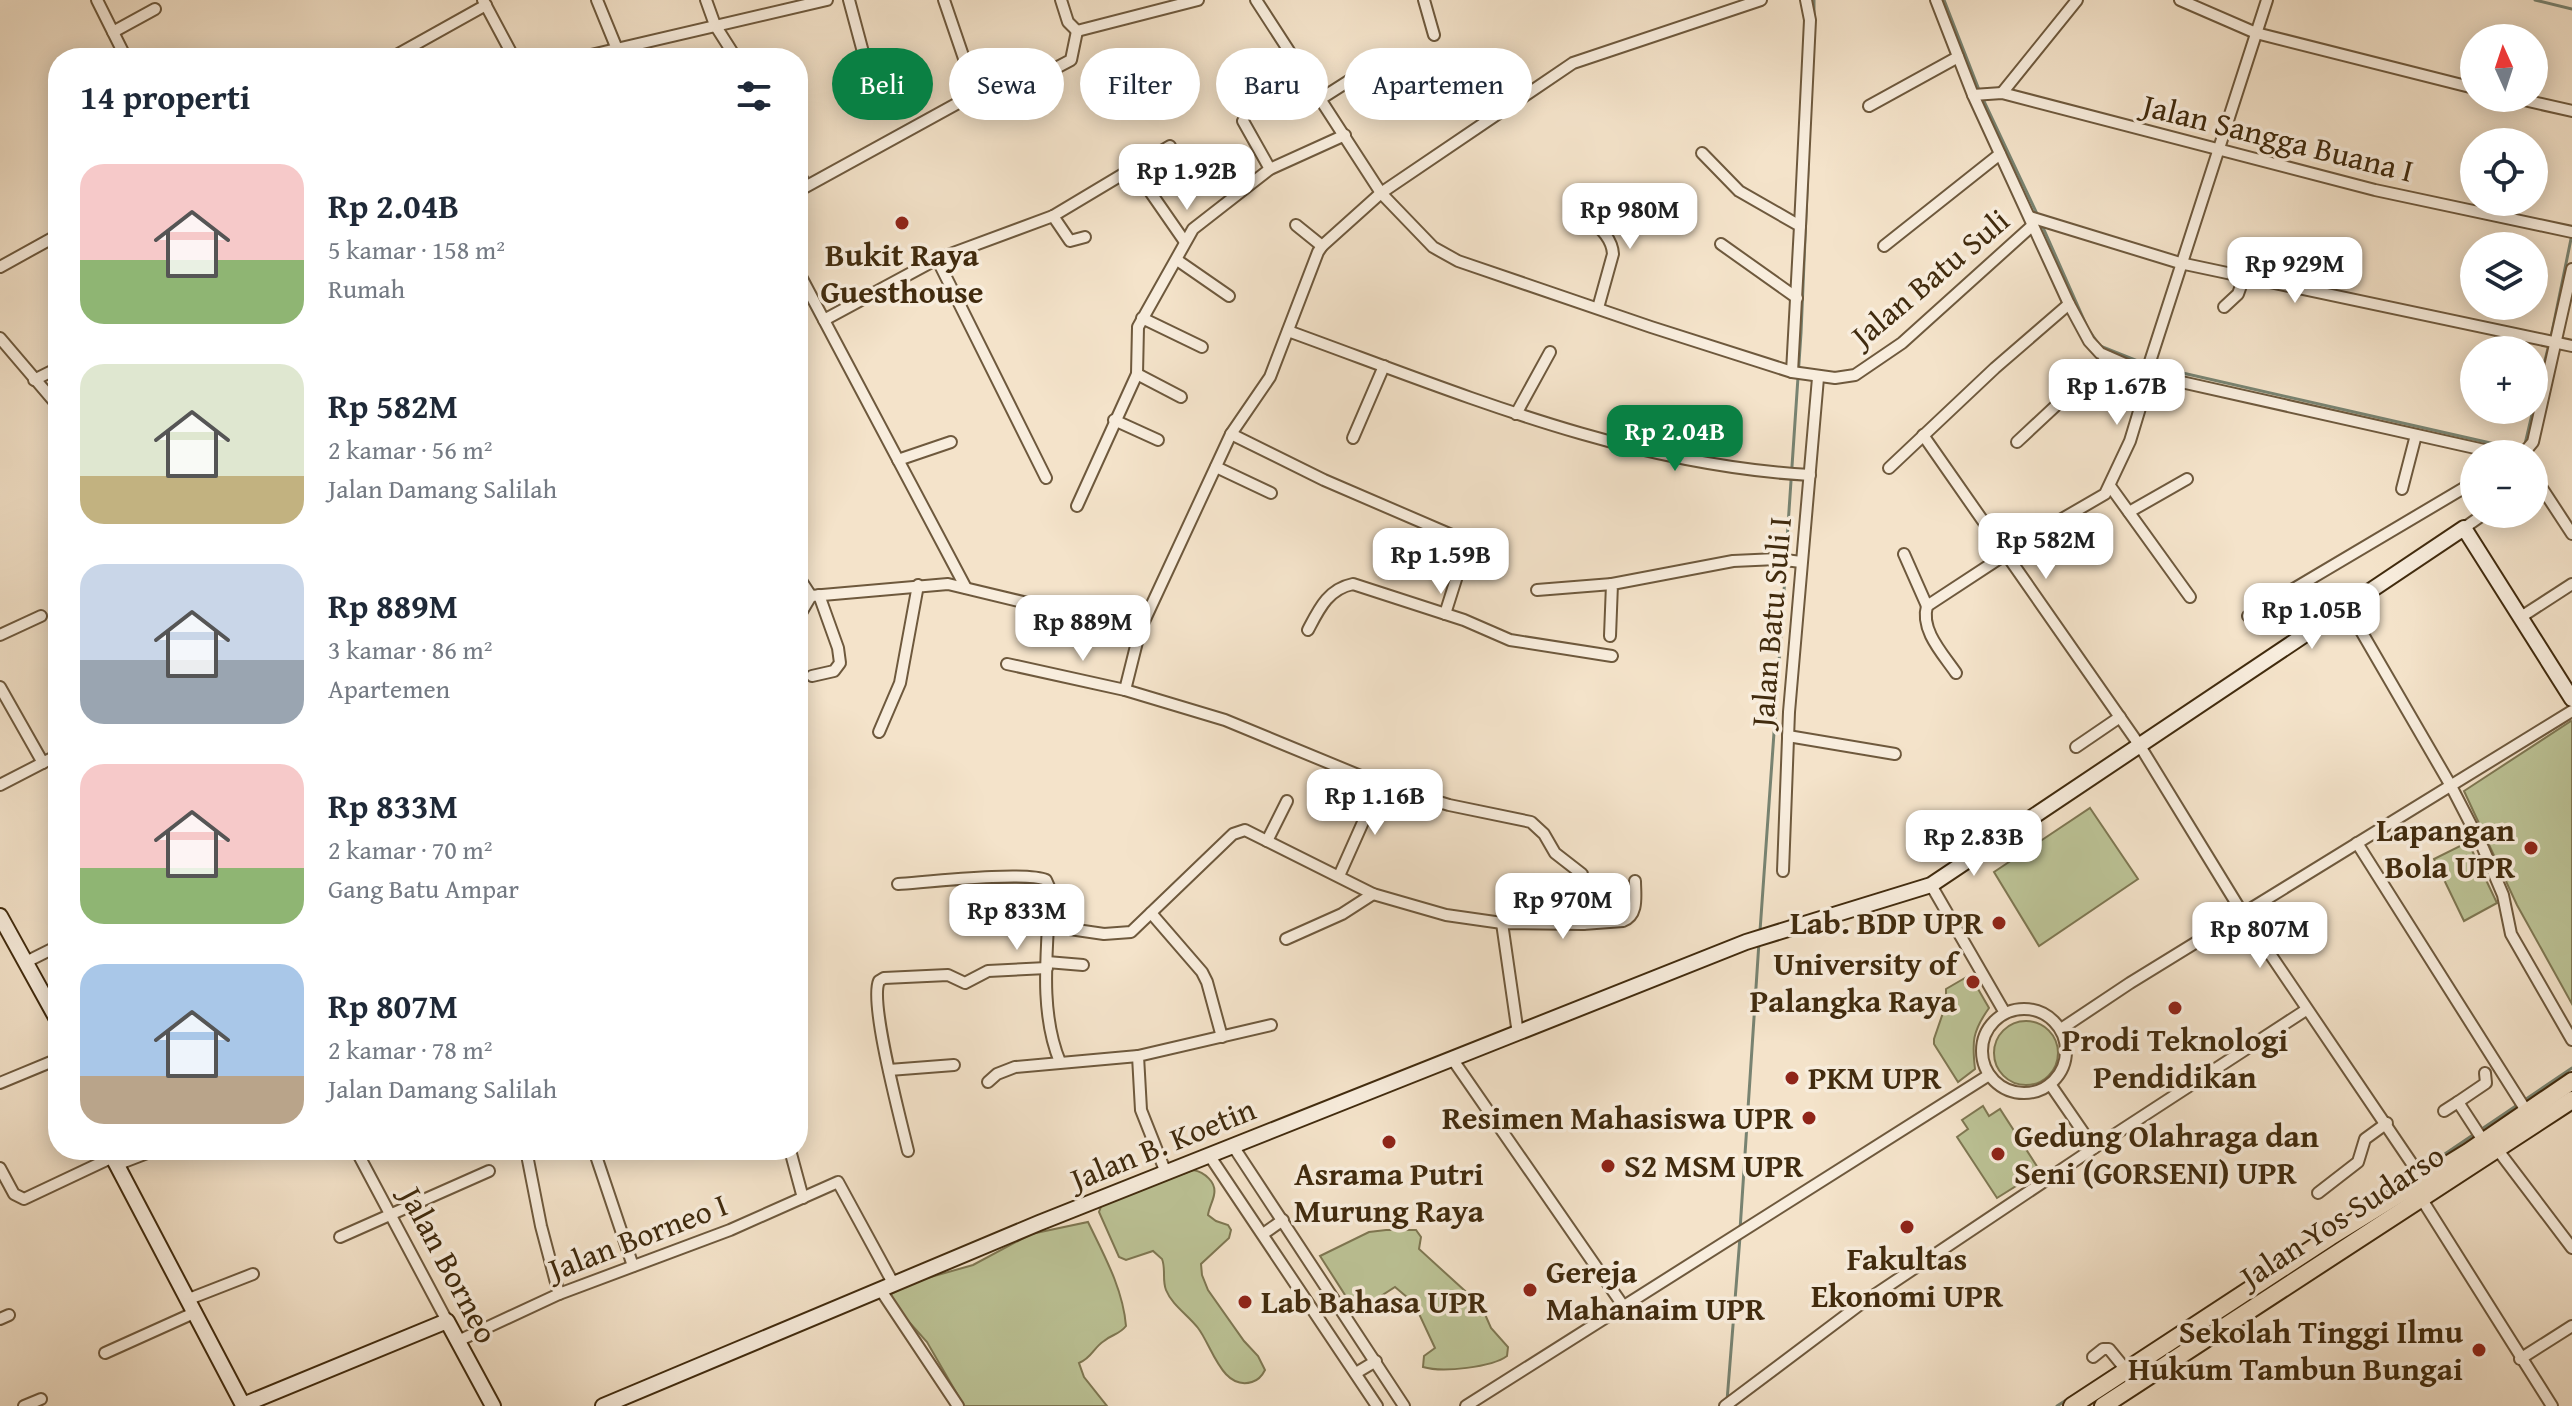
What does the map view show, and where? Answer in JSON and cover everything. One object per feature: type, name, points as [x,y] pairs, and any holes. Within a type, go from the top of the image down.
[{"type":"main road","name":"Jalan Yos Sudarso","points":[[2103,1406],[2421,1198],[2527,1112],[2572,1081]]},
{"type":"main road","name":"Jalan Yos Sudarso","points":[[2079,1404],[2420,1175],[2490,1145],[2572,1100]]},
{"type":"street","points":[[97,0],[121,48]]},
{"type":"street","points":[[597,0],[617,48]]},
{"type":"street","points":[[706,0],[715,25],[730,48]]},
{"type":"street","points":[[621,48],[803,2],[827,0]]},
{"type":"street","points":[[849,0],[862,48]]},
{"type":"street","points":[[808,185],[969,97],[971,79],[944,0]]},
{"type":"street","points":[[1061,0],[1068,22],[1077,31]]},
{"type":"street","points":[[1077,31],[1198,0]]},
{"type":"street","points":[[1256,0],[1288,48]]},
{"type":"street","points":[[1424,0],[1434,35]]},
{"type":"street","points":[[1125,690],[1140,630],[1231,434],[1265,386],[1322,246],[1381,193],[1573,63],[1761,0]]},
{"type":"street","points":[[1328,108],[1381,193],[1444,255],[1794,373],[1810,20],[1806,0]]},
{"type":"street","points":[[1936,0],[1973,95],[2069,304],[2089,341],[2100,353],[2148,375],[2460,445]]},
{"type":"street","points":[[2002,93],[2077,0]]},
{"type":"street","points":[[2180,0],[2256,33],[2460,84]]},
{"type":"street","points":[[1929,605],[2006,554],[2102,497],[2110,486],[2130,441],[2180,263],[2267,0]]},
{"type":"street","points":[[408,48],[484,2],[509,48]]},
{"type":"street","points":[[113,32],[155,9]]},
{"type":"street","points":[[1064,64],[1071,60],[1077,31]]},
{"type":"street","points":[[1869,106],[1958,57]]},
{"type":"street","name":"Jalan Sangga Buana I","points":[[1973,95],[2002,93],[2218,151],[2572,232]]},
{"type":"street","points":[[2548,106],[2572,111]]},
{"type":"street","points":[[1243,121],[1270,169]]},
{"type":"street","points":[[1077,506],[1137,374],[1137,334],[1142,318],[1185,242],[1203,220],[1270,169],[1345,135]]},
{"type":"street","points":[[824,320],[937,259],[1053,216],[1170,146]]},
{"type":"street","points":[[1702,153],[1739,191],[1800,226]]},
{"type":"street","points":[[1884,246],[2000,154]]},
{"type":"street","points":[[1133,167],[1185,242]]},
{"type":"street","points":[[1583,212],[1613,246],[1598,308]]},
{"type":"street","points":[[1053,216],[1070,241],[1085,237]]},
{"type":"street","points":[[2032,221],[2180,263],[2572,346]]},
{"type":"street","name":"Jalan Batu Suli","points":[[1794,373],[1817,378],[1847,378],[1879,360],[1960,292],[2032,221]]},
{"type":"street","points":[[1296,225],[1322,246]]},
{"type":"street","points":[[0,267],[48,241]]},
{"type":"street","points":[[1721,244],[1797,298]]},
{"type":"street","points":[[937,259],[1046,478]]},
{"type":"street","points":[[1177,260],[1229,296]]},
{"type":"street","points":[[2533,440],[2572,269]]},
{"type":"street","points":[[2224,307],[2238,294],[2244,277]]},
{"type":"street","points":[[808,290],[966,588]]},
{"type":"street","points":[[1889,468],[2069,304]]},
{"type":"street","points":[[1142,318],[1202,347]]},
{"type":"street","points":[[1288,331],[1577,434],[1690,459],[1810,475]]},
{"type":"street","points":[[0,338],[48,395]]},
{"type":"street","points":[[1516,414],[1550,352]]},
{"type":"street","points":[[2017,442],[2108,357]]},
{"type":"street","points":[[1353,438],[1384,366]]},
{"type":"street","points":[[34,380],[48,373]]},
{"type":"street","points":[[1137,374],[1181,397]]},
{"type":"street","name":"Jalan Batu Suli I","points":[[1783,871],[1796,561],[1810,475],[1817,378]]},
{"type":"street","points":[[1114,420],[1158,440]]},
{"type":"street","points":[[1231,434],[1324,480],[1461,539],[1464,554],[1445,614]]},
{"type":"street","points":[[1923,435],[2140,746],[2243,914],[2420,1175]]},
{"type":"street","points":[[2402,489],[2416,435]]},
{"type":"street","points":[[898,460],[951,442]]},
{"type":"street","points":[[1216,467],[1271,493]]},
{"type":"street","points":[[2129,512],[2187,479]]},
{"type":"street","points":[[2110,486],[2190,597]]},
{"type":"street","points":[[2248,616],[2460,490]]},
{"type":"street","points":[[2548,497],[2572,534]]},
{"type":"street","points":[[2005,1013],[1931,885],[2464,528],[2572,699]]},
{"type":"street","points":[[1904,554],[1929,605],[1925,620],[1932,637],[1956,673]]},
{"type":"street","points":[[1537,590],[1612,584],[1733,561],[1796,561]]},
{"type":"street","points":[[808,604],[815,595],[948,584],[1140,630]]},
{"type":"street","points":[[1308,630],[1319,609],[1337,587],[1353,584],[1526,644],[1612,656]]},
{"type":"street","points":[[1610,636],[1612,584]]},
{"type":"street","points":[[2521,617],[2572,584]]},
{"type":"street","points":[[879,732],[900,683],[918,585]]},
{"type":"street","points":[[808,587],[815,595],[838,648],[840,663],[834,671],[812,676]]},
{"type":"street","points":[[2346,605],[2451,786],[2503,895],[2511,934],[2572,1040]]},
{"type":"street","points":[[0,635],[41,616]]},
{"type":"street","points":[[1007,664],[1125,690],[1225,720],[1380,784],[1449,805],[1519,818],[1539,827],[1555,853],[1582,874],[1583,924]]},
{"type":"street","points":[[0,687],[43,763]]},
{"type":"street","points":[[2061,1029],[2572,711]]},
{"type":"street","points":[[2076,747],[2120,717]]},
{"type":"street","points":[[1788,736],[1895,754]]},
{"type":"street","points":[[0,785],[48,760]]},
{"type":"street","points":[[1339,876],[1380,784]]},
{"type":"street","points":[[1267,841],[1287,801]]},
{"type":"street","points":[[1049,926],[1117,935],[1136,929],[1233,834],[1245,830],[1373,894],[1446,915],[1502,923],[1583,924],[1629,919],[1635,906],[1635,881]]},
{"type":"street","points":[[2357,843],[2527,1112]]},
{"type":"street","points":[[898,884],[1044,878],[1050,889],[1047,965],[1050,1031],[1060,1062]]},
{"type":"street","name":"Jalan B. Koetin","points":[[603,1406],[886,1286],[1746,942],[1931,885]]},
{"type":"street","points":[[1286,939],[1342,914],[1373,894]]},
{"type":"street","points":[[1151,913],[1202,972],[1222,1037]]},
{"type":"street","points":[[0,916],[48,1003]]},
{"type":"street","points":[[1502,923],[1518,1034]]},
{"type":"street","points":[[26,962],[48,951]]},
{"type":"street","points":[[908,1151],[877,1000],[879,981],[884,978],[948,975],[965,983],[988,971],[1083,965]]},
{"type":"street","points":[[2019,1009],[2035,1010],[2050,1017],[2061,1029],[2066,1044],[2066,1059],[2060,1073],[2050,1084],[2036,1091],[2021,1093],[1999,1085],[1989,1075],[1983,1060],[1984,1037],[1992,1024],[2005,1013],[2019,1009]]},
{"type":"street","points":[[1725,1406],[1858,1306],[2306,1010]]},
{"type":"street","points":[[988,1082],[1007,1069],[1138,1056],[1271,1025]]},
{"type":"street","points":[[1138,1056],[1141,1110],[1166,1173]]},
{"type":"street","points":[[1453,1060],[1624,1307]]},
{"type":"street","points":[[0,1083],[48,1063]]},
{"type":"street","points":[[889,1070],[954,1065]]},
{"type":"street","points":[[2444,1111],[2486,1083],[2485,1073]]},
{"type":"street","points":[[1466,1406],[1989,1075]]},
{"type":"street","points":[[2050,1084],[2094,1148]]},
{"type":"street","points":[[2458,1102],[2572,1248]]},
{"type":"street","points":[[2318,1193],[2358,1162],[2365,1139],[2387,1123]]},
{"type":"street","points":[[1233,1146],[1404,1406]]},
{"type":"street","points":[[1209,1155],[1377,1406]]},
{"type":"street","points":[[0,1168],[14,1194],[24,1199],[109,1160]]},
{"type":"street","points":[[114,1160],[242,1406],[447,1321]]},
{"type":"street","name":"Jalan Borneo","points":[[361,1160],[493,1406]]},
{"type":"street","points":[[528,1160],[559,1294]]},
{"type":"street","points":[[597,1160],[633,1266]]},
{"type":"street","points":[[793,1160],[803,1198]]},
{"type":"street","points":[[340,1237],[489,1171]]},
{"type":"street","name":"Jalan Borneo I","points":[[458,1341],[559,1294],[730,1230],[838,1182],[886,1286]]},
{"type":"street","points":[[2421,1198],[2552,1406]]},
{"type":"street","points":[[1263,1234],[1283,1220]]},
{"type":"street","points":[[105,1353],[253,1274]]},
{"type":"street","points":[[886,1286],[958,1406]]},
{"type":"street","points":[[2520,1359],[2572,1326]]},
{"type":"street","points":[[2093,1357],[2103,1349],[2109,1349],[2127,1371]]},
{"type":"street","points":[[1356,1373],[1376,1361]]},
{"type":"street","points":[[24,1406],[41,1399]]},
{"type":"green space","name":"Lapangan Bola UPR","points":[[2571,721],[2572,1004],[2517,905],[2464,791]]},
{"type":"green space","points":[[2090,808],[2138,879],[2039,946],[1994,872]]},
{"type":"green space","points":[[2468,842],[2497,903],[2464,921],[2434,859]]},
{"type":"green space","points":[[1970,975],[1989,1008],[1974,1037],[1975,1069],[1958,1082],[1934,1044],[1934,1039],[1946,1004],[1946,989]]},
{"type":"green space","points":[[2026,1021],[2044,1027],[2052,1035],[2058,1053],[2052,1071],[2044,1079],[2026,1085],[2008,1079],[2000,1071],[1994,1053],[2000,1035],[2008,1027]]},
{"type":"green space","name":"Gedung Olahraga dan Seni (GORSENI) UPR","points":[[1983,1106],[1989,1116],[2000,1109],[2040,1171],[1997,1198],[1957,1137],[1968,1129],[1962,1120]]},
{"type":"green space","points":[[1193,1170],[1205,1175],[1214,1186],[1208,1215],[1228,1225],[1231,1230],[1229,1238],[1201,1264],[1202,1275],[1208,1290],[1258,1356],[1265,1370],[1260,1378],[1252,1382],[1242,1383],[1225,1374],[1198,1328],[1169,1295],[1162,1259],[1153,1251],[1126,1260],[1119,1257],[1099,1212],[1102,1204]]},
{"type":"green space","points":[[1088,1222],[1117,1286],[1126,1326],[1079,1363],[1084,1377],[1107,1406],[964,1406],[927,1342],[893,1304],[891,1294],[913,1282],[973,1265],[1031,1234]]},
{"type":"green space","points":[[1416,1230],[1421,1237],[1419,1249],[1475,1300],[1491,1328],[1508,1347],[1507,1356],[1467,1368],[1423,1367],[1424,1356],[1435,1348],[1414,1303],[1395,1287],[1356,1312],[1320,1256],[1369,1232]]},
{"type":"waterway","points":[[1814,0],[1814,16]]},
{"type":"waterway","points":[[1944,0],[1981,95],[2038,216]]},
{"type":"waterway","points":[[2535,0],[2572,9]]},
{"type":"waterway","points":[[1786,555],[1808,168]]},
{"type":"waterway","points":[[2041,223],[2088,329],[2100,346],[2145,364]]},
{"type":"waterway","points":[[2551,337],[2572,234]]},
{"type":"waterway","points":[[2548,348],[2549,344]]},
{"type":"waterway","points":[[2152,366],[2517,449],[2525,444],[2530,424]]},
{"type":"waterway","points":[[1760,931],[1786,563]]},
{"type":"waterway","points":[[1740,1230],[1759,942]]},
{"type":"waterway","points":[[2396,1187],[2572,1068]]},
{"type":"waterway","points":[[1727,1401],[1740,1237]]},
{"type":"waterway","points":[[2057,1406],[2071,1397]]},
{"type":"place","name":"Bukit Raya Guesthouse","points":[[902,223]]},
{"type":"place","name":"Lapangan Bola UPR","points":[[2531,848]]},
{"type":"place","name":"Lab. BDP UPR","points":[[1999,923]]},
{"type":"place","name":"University of Palangka Raya","points":[[1973,982]]},
{"type":"place","name":"Prodi Teknologi Pendidikan","points":[[2175,1008]]},
{"type":"place","name":"PKM UPR","points":[[1792,1078]]},
{"type":"place","name":"Resimen Mahasiswa UPR","points":[[1809,1118]]},
{"type":"place","name":"Asrama Putri Murung Raya","points":[[1389,1142]]},
{"type":"place","name":"Gedung Olahraga dan Seni (GORSENI) UPR","points":[[1998,1154]]},
{"type":"place","name":"S2 MSM UPR","points":[[1608,1166]]},
{"type":"place","name":"Fakultas Ekonomi UPR","points":[[1907,1227]]},
{"type":"place","name":"Gereja Mahanaim UPR","points":[[1530,1290]]},
{"type":"place","name":"Lab Bahasa UPR","points":[[1245,1302]]},
{"type":"place","name":"Sekolah Tinggi Ilmu Hukum Tambun Bungai","points":[[2479,1350]]}]
